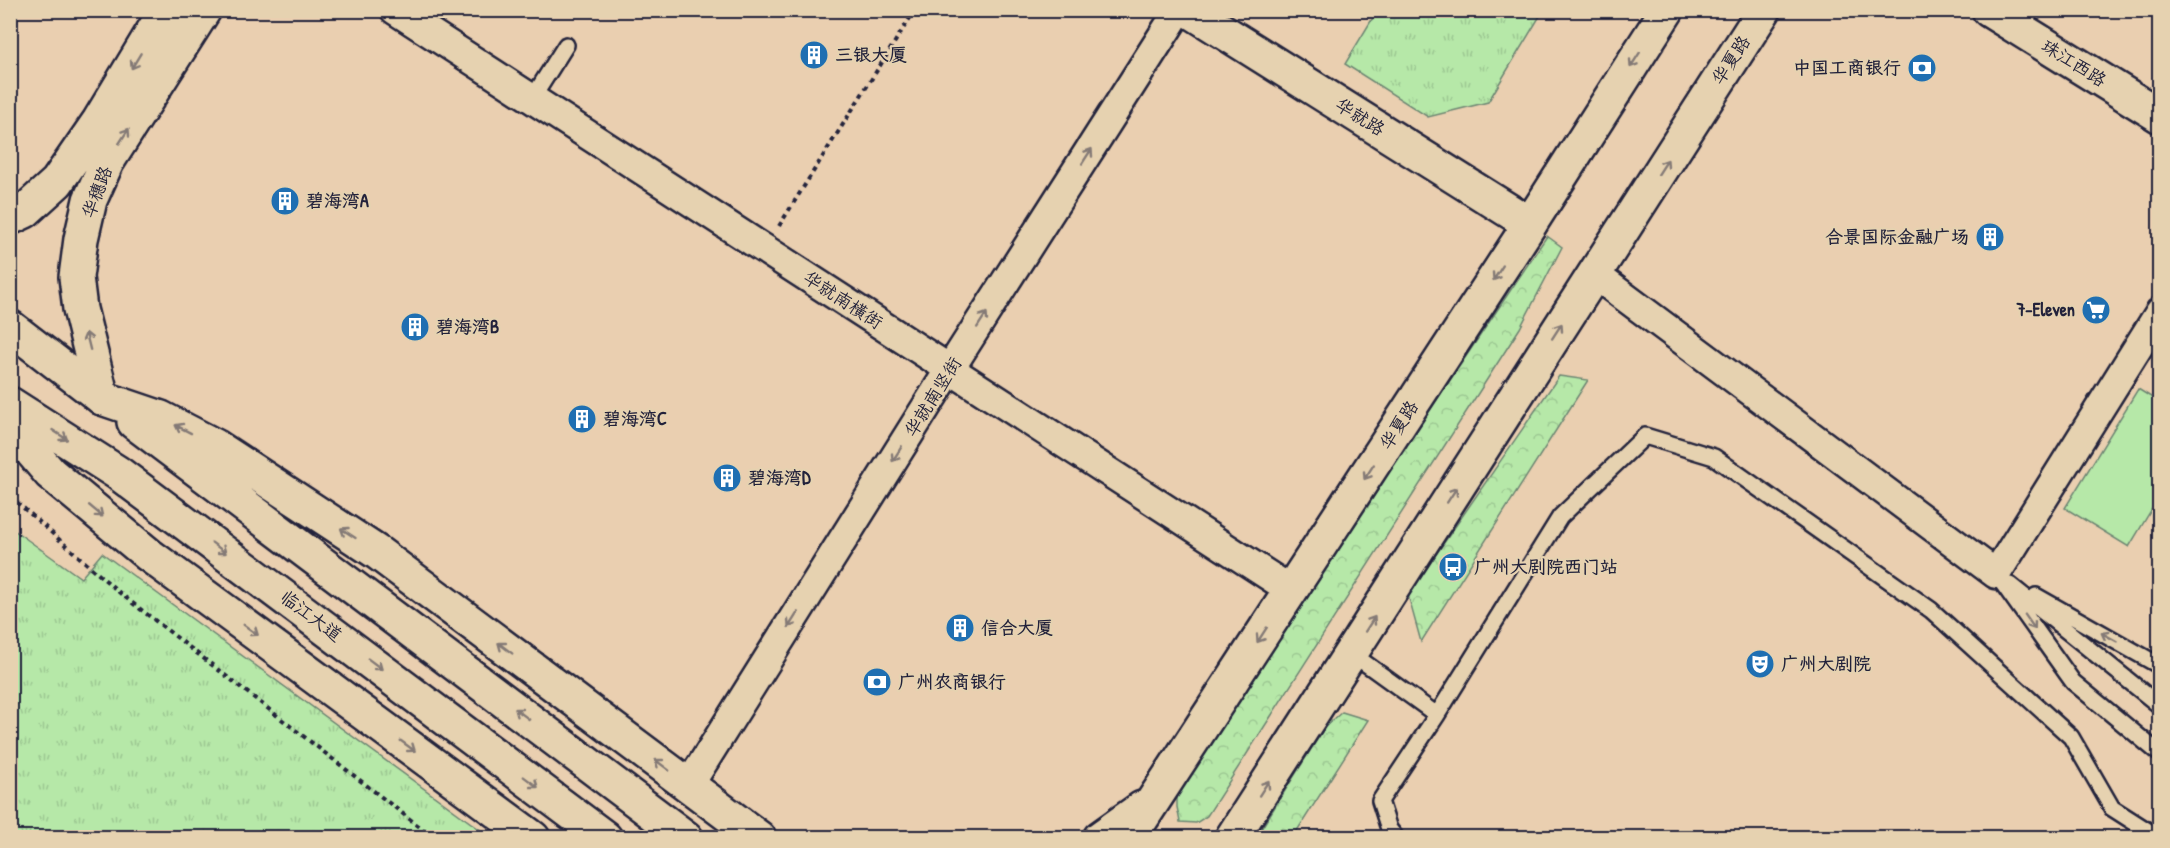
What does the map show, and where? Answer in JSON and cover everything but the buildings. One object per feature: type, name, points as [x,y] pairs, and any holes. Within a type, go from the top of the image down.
[{"type":"main road","name":"华穗路","points":[[10,218],[25,211],[57,182],[99,121],[166,10]]},
{"type":"main road","name":"华穗路","points":[[102,398],[80,309],[76,277],[81,239],[90,200],[107,162],[204,10]]},
{"type":"main road","name":"华就路","points":[[1189,10],[1530,224]]},
{"type":"main road","name":"华夏路","points":[[1129,837],[1530,224],[1667,10]]},
{"type":"main road","name":"华夏路","points":[[1232,837],[1764,10]]},
{"type":"main road","name":"珠江西路","points":[[1989,10],[2160,116]]},
{"type":"main road","points":[[10,327],[686,837]]},
{"type":"main road","points":[[102,398],[161,418],[215,446],[378,553],[759,837]]},
{"type":"main road","name":"临江大道","points":[[10,404],[118,473],[605,837]]},
{"type":"main road","points":[[10,426],[50,473],[149,555],[533,837]]},
{"type":"main road","points":[[1100,837],[1151,802]]},
{"type":"main road","points":[[1151,802],[1150,828],[1154,837]]},
{"type":"street","name":"华就南横街","points":[[395,10],[1291,590]]},
{"type":"street","name":"华就南竖街","points":[[689,785],[1179,10]]},
{"type":"street","points":[[1594,274],[1996,574],[2160,312]]},
{"type":"lane","points":[[532,99],[566,45]]},
{"type":"lane","points":[[1396,837],[1389,829],[1380,801],[1437,715],[1560,517],[1646,436],[1714,457],[1931,609],[2071,737],[2112,808],[2158,837]]},
{"type":"lane","points":[[1996,574],[2160,666]]},
{"type":"lane","points":[[1996,574],[2160,706]]},
{"type":"lane","points":[[1996,574],[2073,682],[2160,754]]},
{"type":"lane","points":[[1352,653],[1437,715]]},
{"type":"path","points":[[775,233],[915,10]]},
{"type":"path","points":[[10,496],[121,594],[434,837]]},
{"type":"path","points":[[167,837],[181,835],[231,837]]},
{"type":"green space","points":[[1378,10],[1543,11],[1488,102],[1428,117],[1345,64]]},
{"type":"green space","points":[[1547,236],[1562,247],[1520,328],[1207,816],[1196,823],[1180,822],[1177,786]]},
{"type":"green space","points":[[1559,376],[1588,380],[1421,642],[1408,595]]},
{"type":"green space","points":[[2138,389],[2159,402],[2159,497],[2129,547],[2065,508]]},
{"type":"green space","points":[[11,528],[81,578],[102,553],[490,837],[11,837]]},
{"type":"green space","points":[[1342,712],[1368,720],[1293,837],[1256,837],[1325,727]]},
{"type":"place","name":"三银大厦","points":[[814,55]]},
{"type":"place","name":"中国工商银行","points":[[1922,68]]},
{"type":"place","name":"碧海湾A","points":[[285,201]]},
{"type":"place","name":"合景国际金融广场","points":[[1990,237]]},
{"type":"place","name":"7-Eleven","points":[[2096,310]]},
{"type":"place","name":"碧海湾B","points":[[415,327]]},
{"type":"place","name":"碧海湾C","points":[[582,419]]},
{"type":"place","name":"碧海湾D","points":[[727,478]]},
{"type":"place","name":"广州大剧院西门站","points":[[1453,567]]},
{"type":"place","name":"信合大厦","points":[[960,628]]},
{"type":"place","name":"广州大剧院","points":[[1760,664]]},
{"type":"place","name":"广州农商银行","points":[[877,682]]}]
